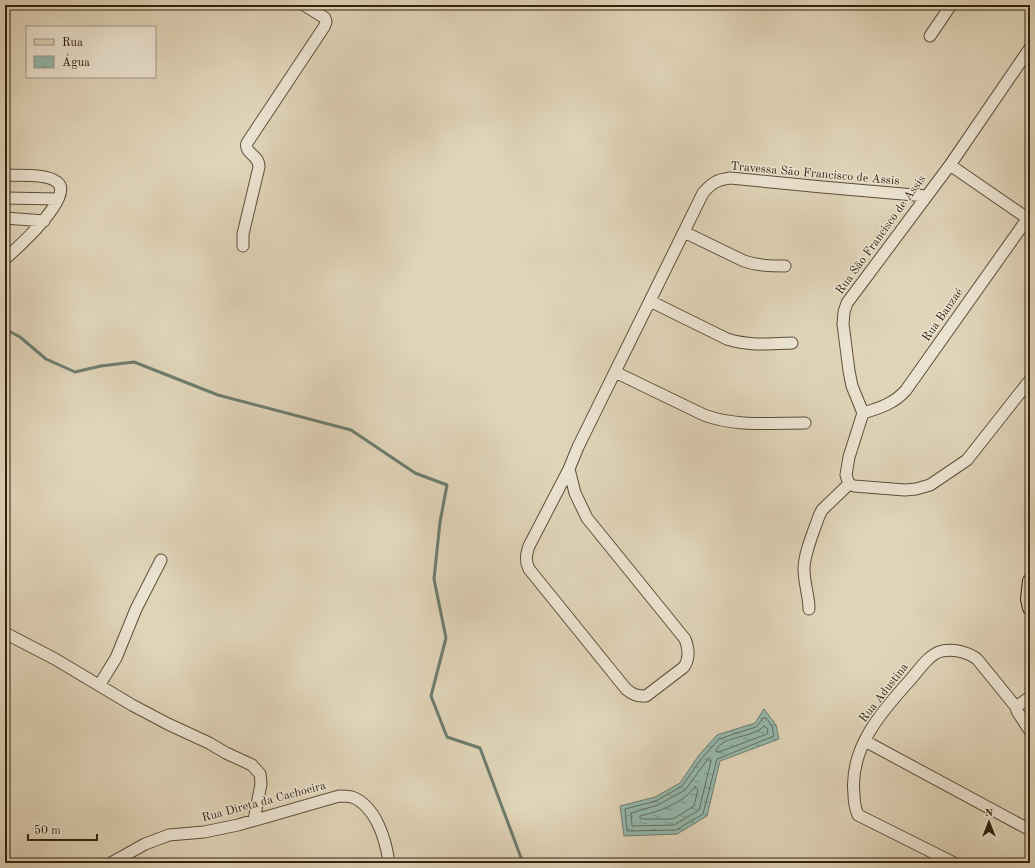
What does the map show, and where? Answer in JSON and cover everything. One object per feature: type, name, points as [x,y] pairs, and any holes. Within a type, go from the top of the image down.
[{"type":"main road","points":[[1030,581],[1028,599],[1030,608]]},
{"type":"street","points":[[243,246],[243,234],[259,167],[257,158],[247,150],[247,143],[326,22],[324,18],[304,5]]},
{"type":"street","points":[[930,36],[952,5]]},
{"type":"street","name":"Rua São Francisco de Assis","points":[[863,412],[852,386],[843,324],[844,312],[847,303],[950,165],[1030,48]]},
{"type":"street","points":[[950,165],[1029,217]]},
{"type":"street","points":[[5,175],[41,176],[56,181],[60,188],[58,199],[44,221],[5,259]]},
{"type":"street","name":"Travessa São Francisco de Assis","points":[[569,468],[575,493],[587,518],[685,639],[688,646],[688,661],[684,667],[646,696],[638,696],[626,690],[529,569],[526,562],[529,546],[704,193],[718,180],[730,178],[822,188],[926,196]]},
{"type":"street","points":[[5,198],[58,199]]},
{"type":"street","name":"Rua Banzaé","points":[[863,412],[880,408],[891,403],[899,398],[906,390],[1029,217]]},
{"type":"street","points":[[5,218],[44,221]]},
{"type":"street","points":[[684,232],[755,265],[785,266]]},
{"type":"street","points":[[650,301],[727,339],[749,344],[792,344]]},
{"type":"street","points":[[615,372],[704,415],[718,420],[733,423],[805,423]]},
{"type":"street","points":[[849,484],[854,486],[905,490],[916,489],[930,484],[967,460],[1030,380]]},
{"type":"street","points":[[849,484],[846,475],[849,457],[863,412]]},
{"type":"street","points":[[809,609],[809,598],[804,570],[805,561],[818,516],[822,510],[849,484]]},
{"type":"street","points":[[100,684],[116,658],[136,609],[161,560]]},
{"type":"street","points":[[5,633],[100,684],[132,705],[252,765],[260,774],[261,784],[254,820]]},
{"type":"street","name":"Rua Adustina","points":[[954,863],[858,815],[855,809],[853,788],[856,763],[873,726],[893,700],[933,655],[952,651],[971,655],[977,659],[1016,707],[1030,731]]},
{"type":"street","points":[[1016,707],[1030,697]]},
{"type":"street","points":[[865,741],[1030,830]]},
{"type":"street","name":"Rua Direta da Cachoeira","points":[[111,863],[144,844],[169,835],[204,832],[238,825],[339,796],[351,797],[361,802],[367,808],[374,818],[387,849],[389,863]]},
{"type":"water","points":[[764,709],[776,725],[779,739],[720,761],[707,816],[677,834],[624,836],[620,806],[655,797],[680,783],[699,755],[717,735],[755,723]]},
{"type":"waterway","points":[[5,329],[20,337],[46,359],[75,372],[101,366],[134,362],[218,395],[351,430],[415,473],[447,485],[440,522],[434,579],[446,638],[431,696],[447,737],[480,748],[523,863]]}]
